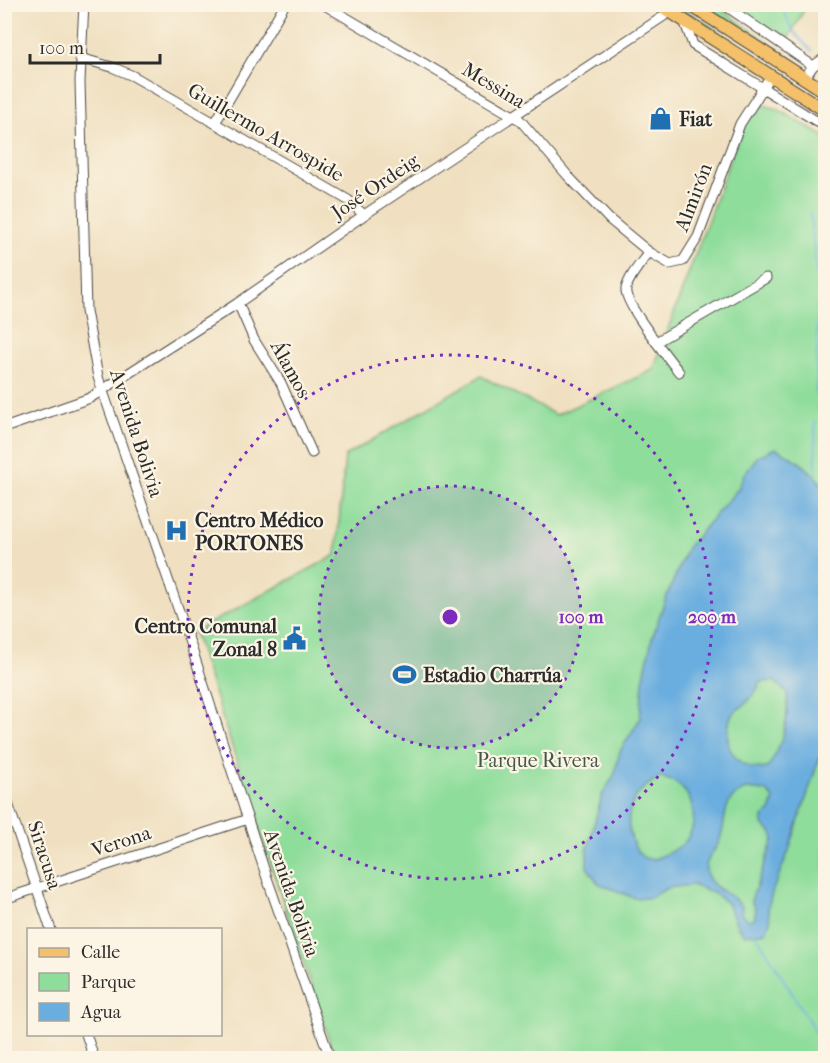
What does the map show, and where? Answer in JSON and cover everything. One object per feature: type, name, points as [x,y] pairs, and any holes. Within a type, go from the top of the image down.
[{"type":"main road","points":[[658,4],[825,111]]},
{"type":"main road","points":[[689,4],[825,92]]},
{"type":"street","name":"Avenida Bolivia","points":[[84,4],[80,58],[86,311],[91,346],[102,391],[190,643],[330,1059]]},
{"type":"street","points":[[215,123],[285,4]]},
{"type":"street","name":"Messina","points":[[322,4],[520,120],[588,198],[649,252]]},
{"type":"street","points":[[723,4],[813,66]]},
{"type":"street","name":"José Ordeig","points":[[4,428],[78,404],[102,391],[238,303],[364,215],[670,12]]},
{"type":"street","points":[[685,22],[693,45],[825,128]]},
{"type":"street","points":[[804,79],[813,66],[825,57]]},
{"type":"street","name":"Guillermo Arrospide","points":[[80,58],[133,76],[348,200],[364,215]]},
{"type":"street","name":"Almirón","points":[[649,252],[670,264],[683,261],[688,255],[698,237],[740,124],[770,77]]},
{"type":"street","points":[[649,252],[627,285],[628,300],[679,372]]},
{"type":"street","points":[[656,342],[766,278]]},
{"type":"street","name":"Álamos","points":[[238,303],[254,340],[281,383],[312,453]]},
{"type":"street","name":"Siracusa","points":[[4,792],[50,928]]},
{"type":"street","name":"Verona","points":[[4,899],[248,819]]},
{"type":"street","points":[[88,1036],[94,1059]]},
{"type":"green space","points":[[673,5],[678,5],[794,80],[794,84]]},
{"type":"green space","points":[[703,5],[715,5],[795,61],[793,63]]},
{"type":"green space","points":[[729,5],[800,5],[804,10],[785,44]]},
{"type":"green space","name":"Parque Rivera","points":[[764,105],[777,109],[825,137],[825,1058],[335,1058],[194,632],[336,555],[345,456],[481,376],[556,415],[653,370],[745,119],[753,110]]},
{"type":"water","points":[[775,448],[803,465],[825,489],[825,741],[788,853],[774,887],[768,907],[770,921],[766,932],[745,935],[738,927],[727,903],[712,892],[692,885],[667,888],[650,898],[634,898],[598,883],[587,867],[587,851],[602,795],[614,776],[620,751],[640,719],[643,681],[652,638],[687,548],[738,489],[744,474],[758,456]],"holes":[[[774,681],[787,693],[784,732],[773,760],[767,768],[750,767],[737,760],[729,747],[730,719],[733,713],[752,697],[761,682]],[[661,777],[673,781],[687,794],[693,810],[692,828],[684,843],[663,856],[653,859],[645,858],[637,851],[630,834],[629,823],[629,814],[636,796]],[[746,789],[766,791],[774,799],[770,812],[763,817],[763,825],[774,838],[751,901],[755,908],[755,918],[749,920],[741,914],[742,907],[738,902],[715,886],[706,872],[707,862],[720,839],[728,804],[738,793]]]},
{"type":"waterway","points":[[783,4],[793,30],[812,51]]},
{"type":"waterway","points":[[810,212],[818,288]]},
{"type":"waterway","points":[[816,396],[818,303]]},
{"type":"waterway","points":[[815,422],[816,474]]},
{"type":"waterway","points":[[756,934],[826,1049]]},
{"type":"place","name":"Fiat","points":[[661,119]]},
{"type":"place","name":"Centro Médico PORTONES","points":[[177,531]]},
{"type":"place","name":"Centro Comunal Zonal 8","points":[[295,638]]},
{"type":"place","name":"Estadio Charrúa","points":[[405,675]]}]
